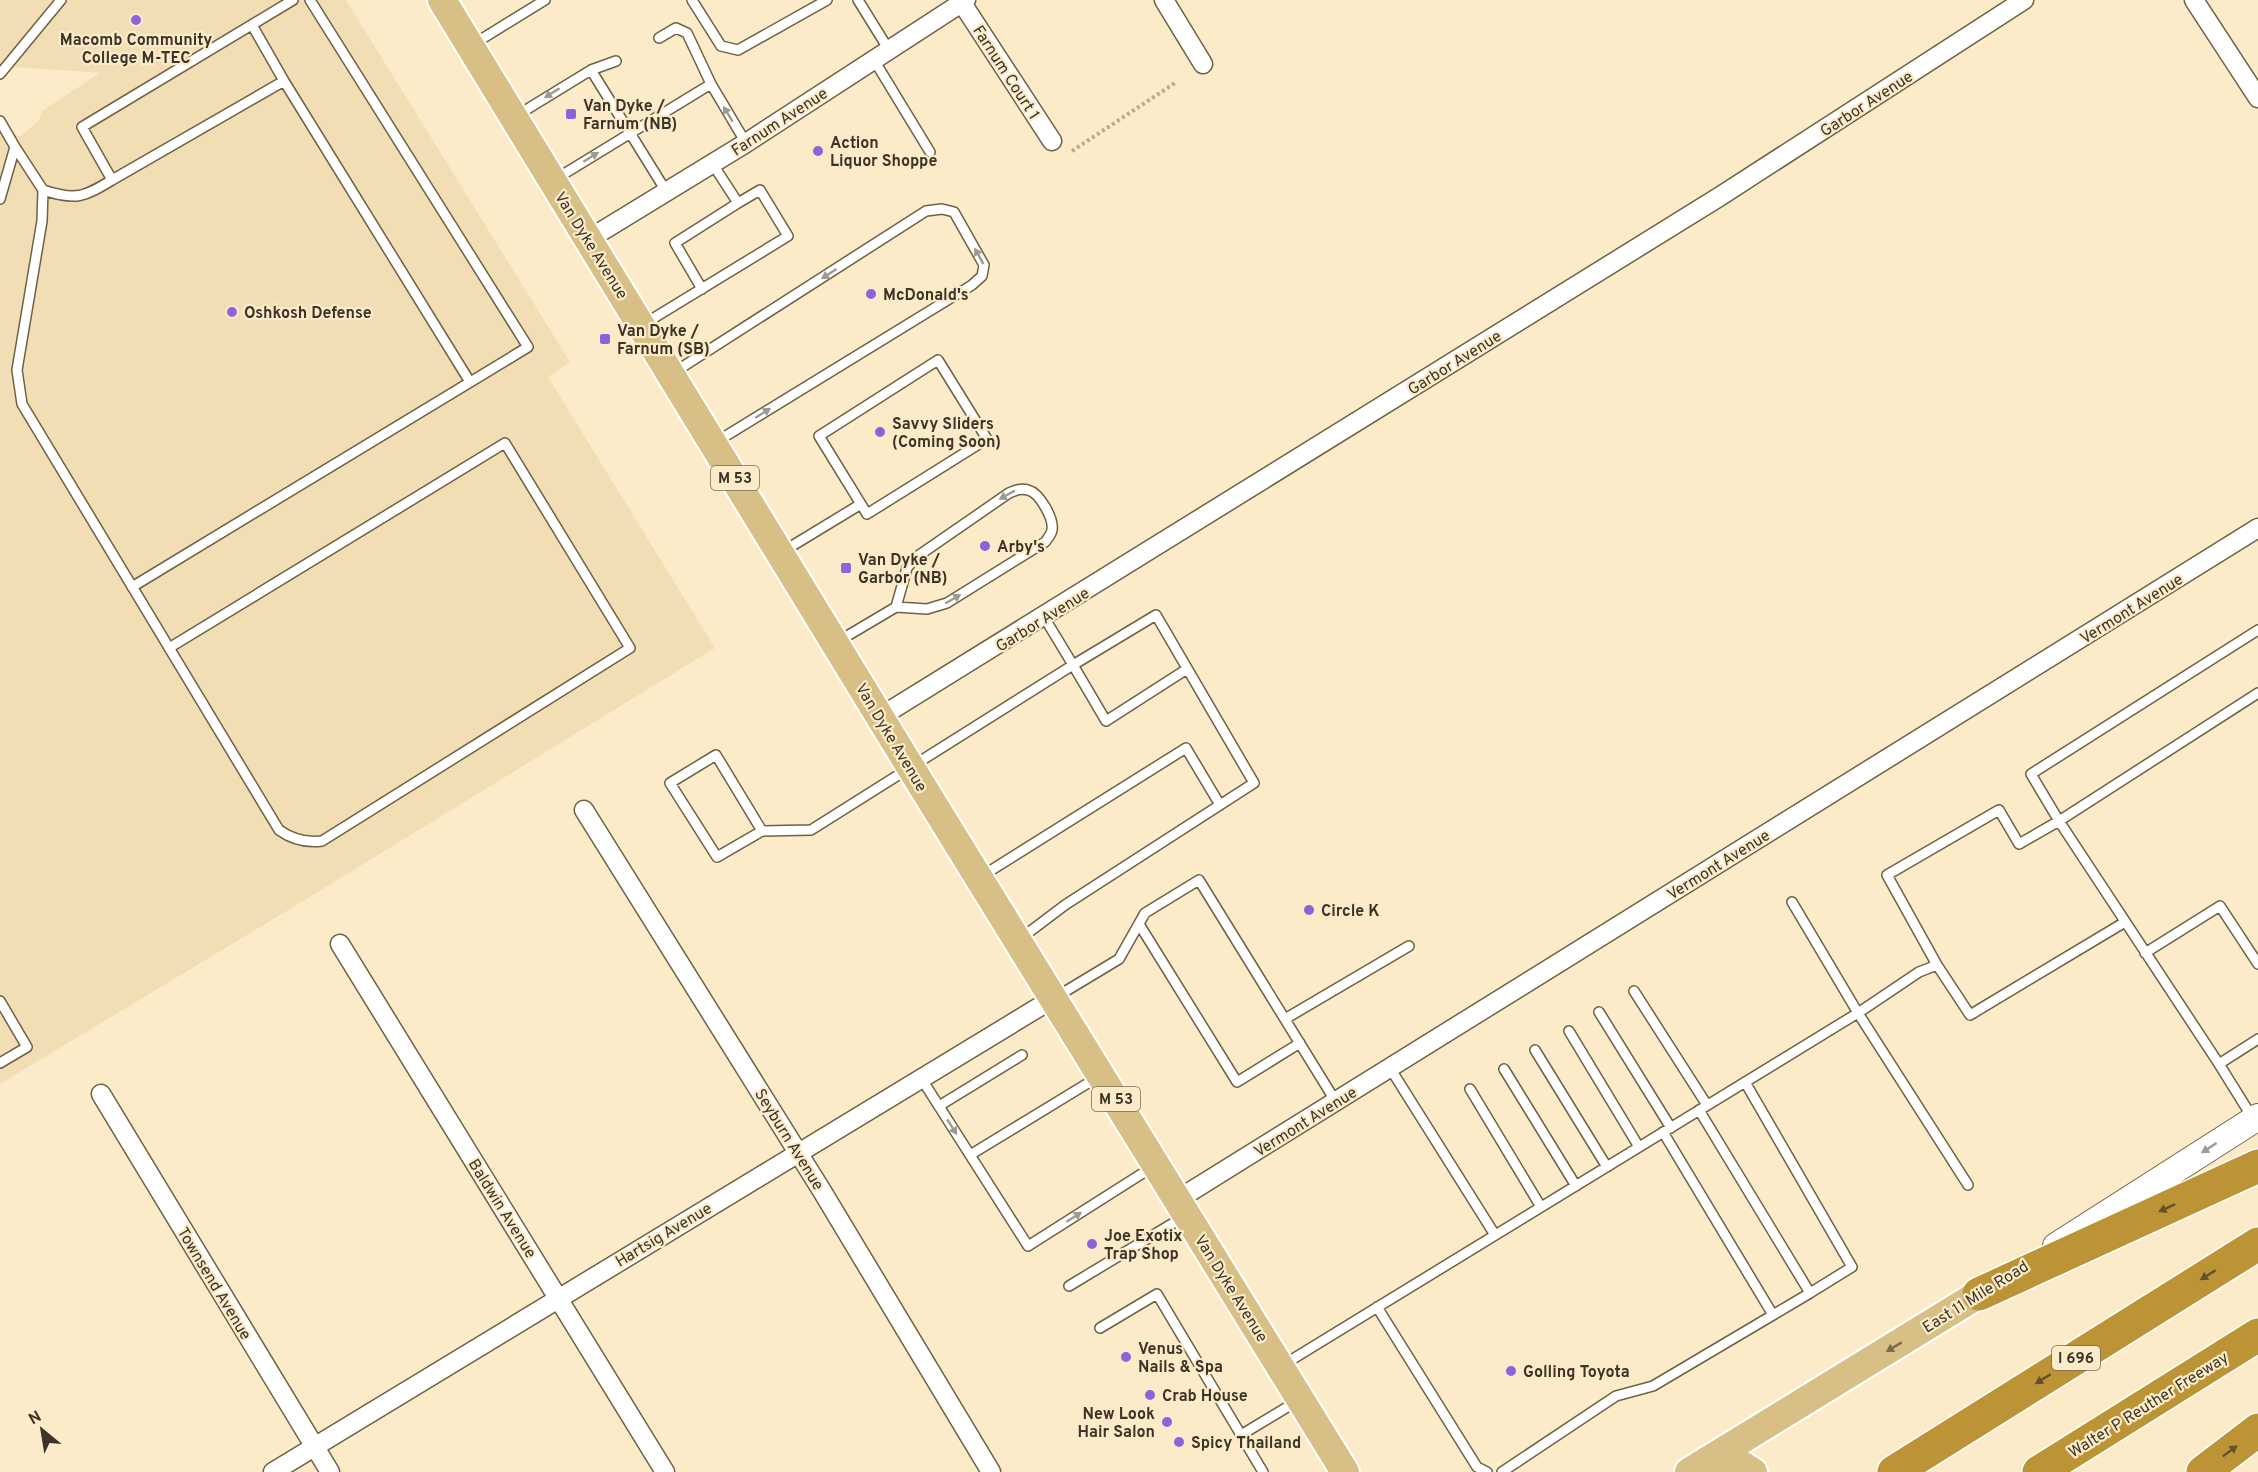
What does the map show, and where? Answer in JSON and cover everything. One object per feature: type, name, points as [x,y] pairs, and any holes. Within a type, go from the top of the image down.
[{"type":"highway","points":[[1979,1294],[2258,1166]]},
{"type":"highway","name":"I 696","points":[[1894,1472],[2258,1244]]},
{"type":"highway","name":"Walter P Reuther Freeway","points":[[2038,1472],[2258,1335]]},
{"type":"highway","points":[[2203,1472],[2258,1430]]},
{"type":"main road","name":"Van Dyke Avenue","points":[[442,0],[911,768],[1345,1472]]},
{"type":"main road","name":"East 11 Mile Road","points":[[1699,1466],[1979,1294],[2256,1118]]},
{"type":"main road","points":[[1699,1466],[1747,1468]]},
{"type":"street","points":[[1164,0],[1203,64]]},
{"type":"street","name":"Garbor Avenue","points":[[880,717],[1719,197],[2024,0]]},
{"type":"street","points":[[2194,0],[2251,70],[2258,98]]},
{"type":"street","name":"Farnum Avenue","points":[[589,239],[746,142],[964,1]]},
{"type":"street","name":"Farnum Court 1","points":[[964,1],[1052,141]]},
{"type":"street","name":"Vermont Avenue","points":[[1182,1207],[1336,1102],[2258,528]]},
{"type":"street","name":"Seyburn Avenue","points":[[584,810],[798,1153],[991,1472]]},
{"type":"street","name":"Baldwin Avenue","points":[[340,944],[665,1472]]},
{"type":"street","name":"Hartsig Avenue","points":[[273,1472],[1054,998]]},
{"type":"street","name":"Townsend Avenue","points":[[101,1094],[330,1472]]},
{"type":"lane","points":[[0,74],[61,0]]},
{"type":"lane","points":[[112,180],[82,127],[293,0]]},
{"type":"lane","points":[[132,587],[528,347],[310,0]]},
{"type":"lane","points":[[470,46],[545,0]]},
{"type":"lane","points":[[692,0],[722,46],[738,50],[827,0]]},
{"type":"lane","points":[[858,0],[882,55],[930,152]]},
{"type":"lane","points":[[252,25],[284,81],[470,382]]},
{"type":"lane","points":[[659,38],[676,28],[687,33],[711,84],[746,142]]},
{"type":"lane","points":[[513,117],[591,70],[616,61]]},
{"type":"lane","points":[[591,70],[666,191]]},
{"type":"lane","points":[[43,190],[64,197],[87,195],[284,81]]},
{"type":"lane","points":[[553,181],[711,84]]},
{"type":"lane","points":[[0,121],[43,190],[42,222],[17,370],[22,404],[132,587],[279,830],[289,837],[312,842],[322,841],[630,648],[505,443],[169,648]]},
{"type":"lane","points":[[0,199],[15,147]]},
{"type":"lane","points":[[712,163],[738,204]]},
{"type":"lane","points":[[642,325],[702,289],[788,236],[760,190],[675,243],[702,289]]},
{"type":"lane","points":[[671,374],[926,211],[942,209],[954,212],[984,265],[982,276],[972,285],[714,444]]},
{"type":"lane","points":[[938,360],[987,439],[867,514],[861,504],[819,436],[938,360]]},
{"type":"lane","points":[[835,644],[896,607],[927,609],[947,603],[1045,542],[1052,533],[1053,521],[1035,493],[1019,489],[1009,493],[915,558],[908,568],[896,607]]},
{"type":"lane","points":[[780,553],[861,504]]},
{"type":"lane","points":[[762,831],[716,755],[670,783],[717,857],[762,831],[811,830],[1156,615],[1254,783],[1065,905],[1019,940]]},
{"type":"lane","points":[[1044,617],[1106,721],[1187,669]]},
{"type":"lane","points":[[2256,1118],[2125,922],[2031,774],[2258,630]]},
{"type":"lane","points":[[2125,922],[1970,1015],[1937,964],[1887,875],[1999,810],[2019,844],[2059,821],[2258,693]]},
{"type":"lane","points":[[980,878],[1186,748],[1220,805]]},
{"type":"lane","points":[[1054,998],[1119,959],[1145,913],[1199,880],[1336,1102]]},
{"type":"lane","points":[[1792,902],[1858,1013],[1968,1185]]},
{"type":"lane","points":[[2145,952],[2220,906],[2258,964]]},
{"type":"lane","points":[[1139,924],[1237,1082],[1300,1043]]},
{"type":"lane","points":[[1285,1019],[1409,946]]},
{"type":"lane","points":[[1280,1366],[1858,1013],[1919,972],[1937,964]]},
{"type":"lane","points":[[1634,991],[1810,1293]]},
{"type":"lane","points":[[0,1001],[27,1047],[0,1063]]},
{"type":"lane","points":[[1599,1012],[1773,1315]]},
{"type":"lane","points":[[1569,1031],[1639,1147]]},
{"type":"lane","points":[[2219,1064],[2258,1040]]},
{"type":"lane","points":[[1535,1050],[1607,1167]]},
{"type":"lane","points":[[939,1106],[1022,1055]]},
{"type":"lane","points":[[1390,1068],[1495,1235]]},
{"type":"lane","points":[[1504,1068],[1576,1186]]},
{"type":"lane","points":[[970,1155],[1101,1075]]},
{"type":"lane","points":[[921,1078],[1028,1246],[1156,1165]]},
{"type":"lane","points":[[1502,1472],[1616,1396],[1653,1386],[1852,1267],[1745,1082]]},
{"type":"lane","points":[[1470,1089],[1541,1207]]},
{"type":"lane","points":[[1069,1286],[1182,1207]]},
{"type":"lane","points":[[1100,1328],[1157,1294],[1263,1472]]},
{"type":"lane","points":[[1377,1307],[1477,1467],[1487,1472]]},
{"type":"lane","points":[[1241,1435],[1301,1399]]},
{"type":"path","points":[[1072,151],[1175,83]]},
{"type":"shaded area","points":[[0,0],[346,0],[570,362],[548,377],[715,648],[0,1084],[0,135],[21,136],[39,120],[42,111],[100,73],[0,66]]},
{"type":"place","name":"Macomb Community College M-TEC","points":[[136,20]]},
{"type":"place","name":"Van Dyke / Farnum (NB)","points":[[571,114]]},
{"type":"place","name":"Action Liquor Shoppe","points":[[818,151]]},
{"type":"place","name":"McDonald's","points":[[871,294]]},
{"type":"place","name":"Oshkosh Defense","points":[[232,312]]},
{"type":"place","name":"Van Dyke / Farnum (SB)","points":[[605,339]]},
{"type":"place","name":"Savvy Sliders (Coming Soon)","points":[[880,432]]},
{"type":"place","name":"Arby's","points":[[985,546]]},
{"type":"place","name":"Van Dyke / Garbor (NB)","points":[[846,568]]},
{"type":"place","name":"Circle K","points":[[1309,910]]},
{"type":"place","name":"Joe Exotix Trap Shop","points":[[1092,1244]]},
{"type":"place","name":"Venus Nails & Spa","points":[[1126,1357]]},
{"type":"place","name":"Golling Toyota","points":[[1511,1371]]},
{"type":"place","name":"Crab House","points":[[1150,1395]]},
{"type":"place","name":"New Look Hair Salon","points":[[1167,1422]]},
{"type":"place","name":"Spicy Thailand","points":[[1179,1442]]}]
